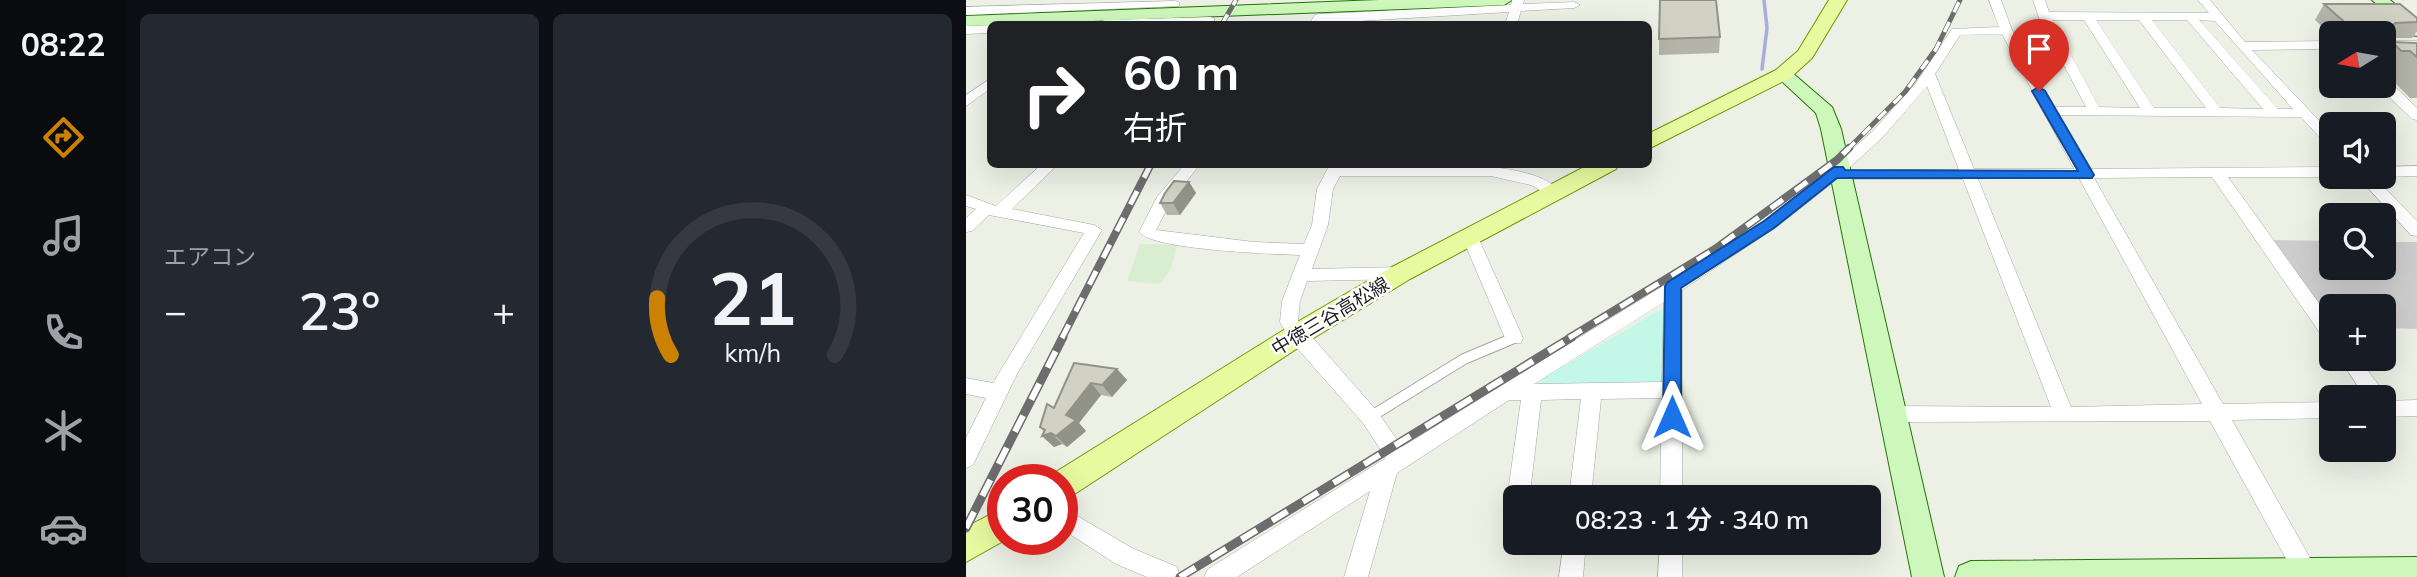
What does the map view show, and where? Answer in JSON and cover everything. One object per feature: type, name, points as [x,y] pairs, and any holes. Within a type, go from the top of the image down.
[{"type":"main road","points":[[1652,141],[1783,74],[1805,54],[1838,0]]},
{"type":"main road","name":"中徳三谷高松線","points":[[1078,475],[1297,335],[1401,274],[1601,168]]},
{"type":"main road","points":[[966,546],[987,533]]},
{"type":"street","points":[[1995,0],[2006,30],[2049,111],[2218,413],[2320,575]]},
{"type":"street","points":[[2039,0],[2095,111]]},
{"type":"street","points":[[2093,0],[2104,16]]},
{"type":"street","points":[[2204,0],[2242,46],[2319,129]]},
{"type":"street","points":[[2380,0],[2417,30]]},
{"type":"street","points":[[966,21],[1490,1],[1574,5]]},
{"type":"street","points":[[966,11],[1123,3],[1175,4]]},
{"type":"street","points":[[1317,21],[1319,18],[1512,3]]},
{"type":"street","points":[[1511,21],[1512,3]]},
{"type":"street","points":[[2045,16],[2219,17]]},
{"type":"street","points":[[2088,16],[2150,112]]},
{"type":"street","points":[[2143,17],[2216,112]]},
{"type":"street","points":[[2190,17],[2273,112]]},
{"type":"street","points":[[966,30],[987,29]]},
{"type":"street","points":[[1216,577],[1769,225],[1864,150],[1930,77],[1956,33],[2006,30]]},
{"type":"street","points":[[2396,45],[2417,45]]},
{"type":"street","points":[[2242,46],[2319,46]]},
{"type":"street","points":[[1783,74],[1825,111],[1832,129],[1839,172],[1928,577]]},
{"type":"street","points":[[1930,77],[2064,415]]},
{"type":"street","points":[[966,102],[987,85]]},
{"type":"street","points":[[2396,96],[2417,116]]},
{"type":"street","points":[[2049,111],[2303,113]]},
{"type":"street","points":[[966,227],[992,211],[1046,168]]},
{"type":"street","points":[[1190,168],[1163,201],[1147,232],[1159,237],[1311,250]]},
{"type":"street","points":[[1356,577],[1393,465],[1370,417],[1297,335],[1289,322],[1289,311],[1320,225],[1325,189],[1336,168],[1456,168],[1514,174],[1536,181],[1554,193]]},
{"type":"street","points":[[2396,172],[2417,171]]},
{"type":"street","points":[[1839,172],[2087,175],[2319,172]]},
{"type":"street","points":[[2217,173],[2319,317]]},
{"type":"street","points":[[2377,189],[2417,231]]},
{"type":"street","points":[[966,200],[983,204],[992,211],[1094,230],[998,392],[966,459]]},
{"type":"street","points":[[1471,237],[1514,338]]},
{"type":"street","points":[[1303,275],[1401,274]]},
{"type":"street","points":[[1671,485],[1673,286]]},
{"type":"street","points":[[966,386],[998,392]]},
{"type":"street","points":[[1505,392],[1672,390]]},
{"type":"street","points":[[1581,485],[1592,391]]},
{"type":"street","points":[[1520,485],[1532,392]]},
{"type":"street","points":[[2396,406],[2417,408]]},
{"type":"street","points":[[1893,414],[2064,415],[2319,410]]},
{"type":"street","points":[[1078,527],[1124,556],[1169,575]]},
{"type":"street","points":[[1571,577],[1574,555]]},
{"type":"street","points":[[1670,577],[1671,555]]},
{"type":"street","points":[[1971,577],[2417,573]]},
{"type":"lane","points":[[1370,417],[1464,359],[1514,338]]},
{"type":"shaded area","points":[[2269,240],[2319,241],[2319,280],[2396,280],[2396,242],[2417,242],[2417,329],[2396,328],[2396,294],[2319,294],[2319,310]]},
{"type":"shaded area","points":[[1664,310],[1663,384],[1539,386],[1540,380]]},
{"type":"green space","points":[[1140,244],[1177,245],[1171,269],[1160,284],[1127,281]]},
{"type":"building","points":[[1660,0],[1716,0],[1720,37],[1659,39]]},
{"type":"building","points":[[2324,4],[2400,4],[2417,18],[2417,22],[2396,23],[2343,21]]},
{"type":"building","points":[[2396,42],[2417,43],[2417,57],[2410,51],[2401,51]]},
{"type":"building","points":[[1174,181],[1189,182],[1173,203],[1160,203],[1165,193]]},
{"type":"building","points":[[1074,363],[1117,369],[1102,385],[1091,383],[1066,415],[1076,420],[1056,436],[1051,433],[1042,436],[1045,430],[1040,427],[1047,404],[1054,408]]},
{"type":"waterway","points":[[1762,69],[1767,28],[1764,0]]},
{"type":"railway","points":[[1224,21],[1236,0]]},
{"type":"railway","points":[[1569,338],[1715,249],[1837,160],[1905,92],[1936,49],[1960,0]]},
{"type":"railway","points":[[1062,338],[1149,168]]},
{"type":"railway","points":[[966,528],[1063,337]]},
{"type":"railway","points":[[1180,577],[1572,337]]},
{"type":"route","points":[[1672,417],[1673,286],[1769,225],[1839,170],[1839,175],[2087,175],[2039,91]]}]
